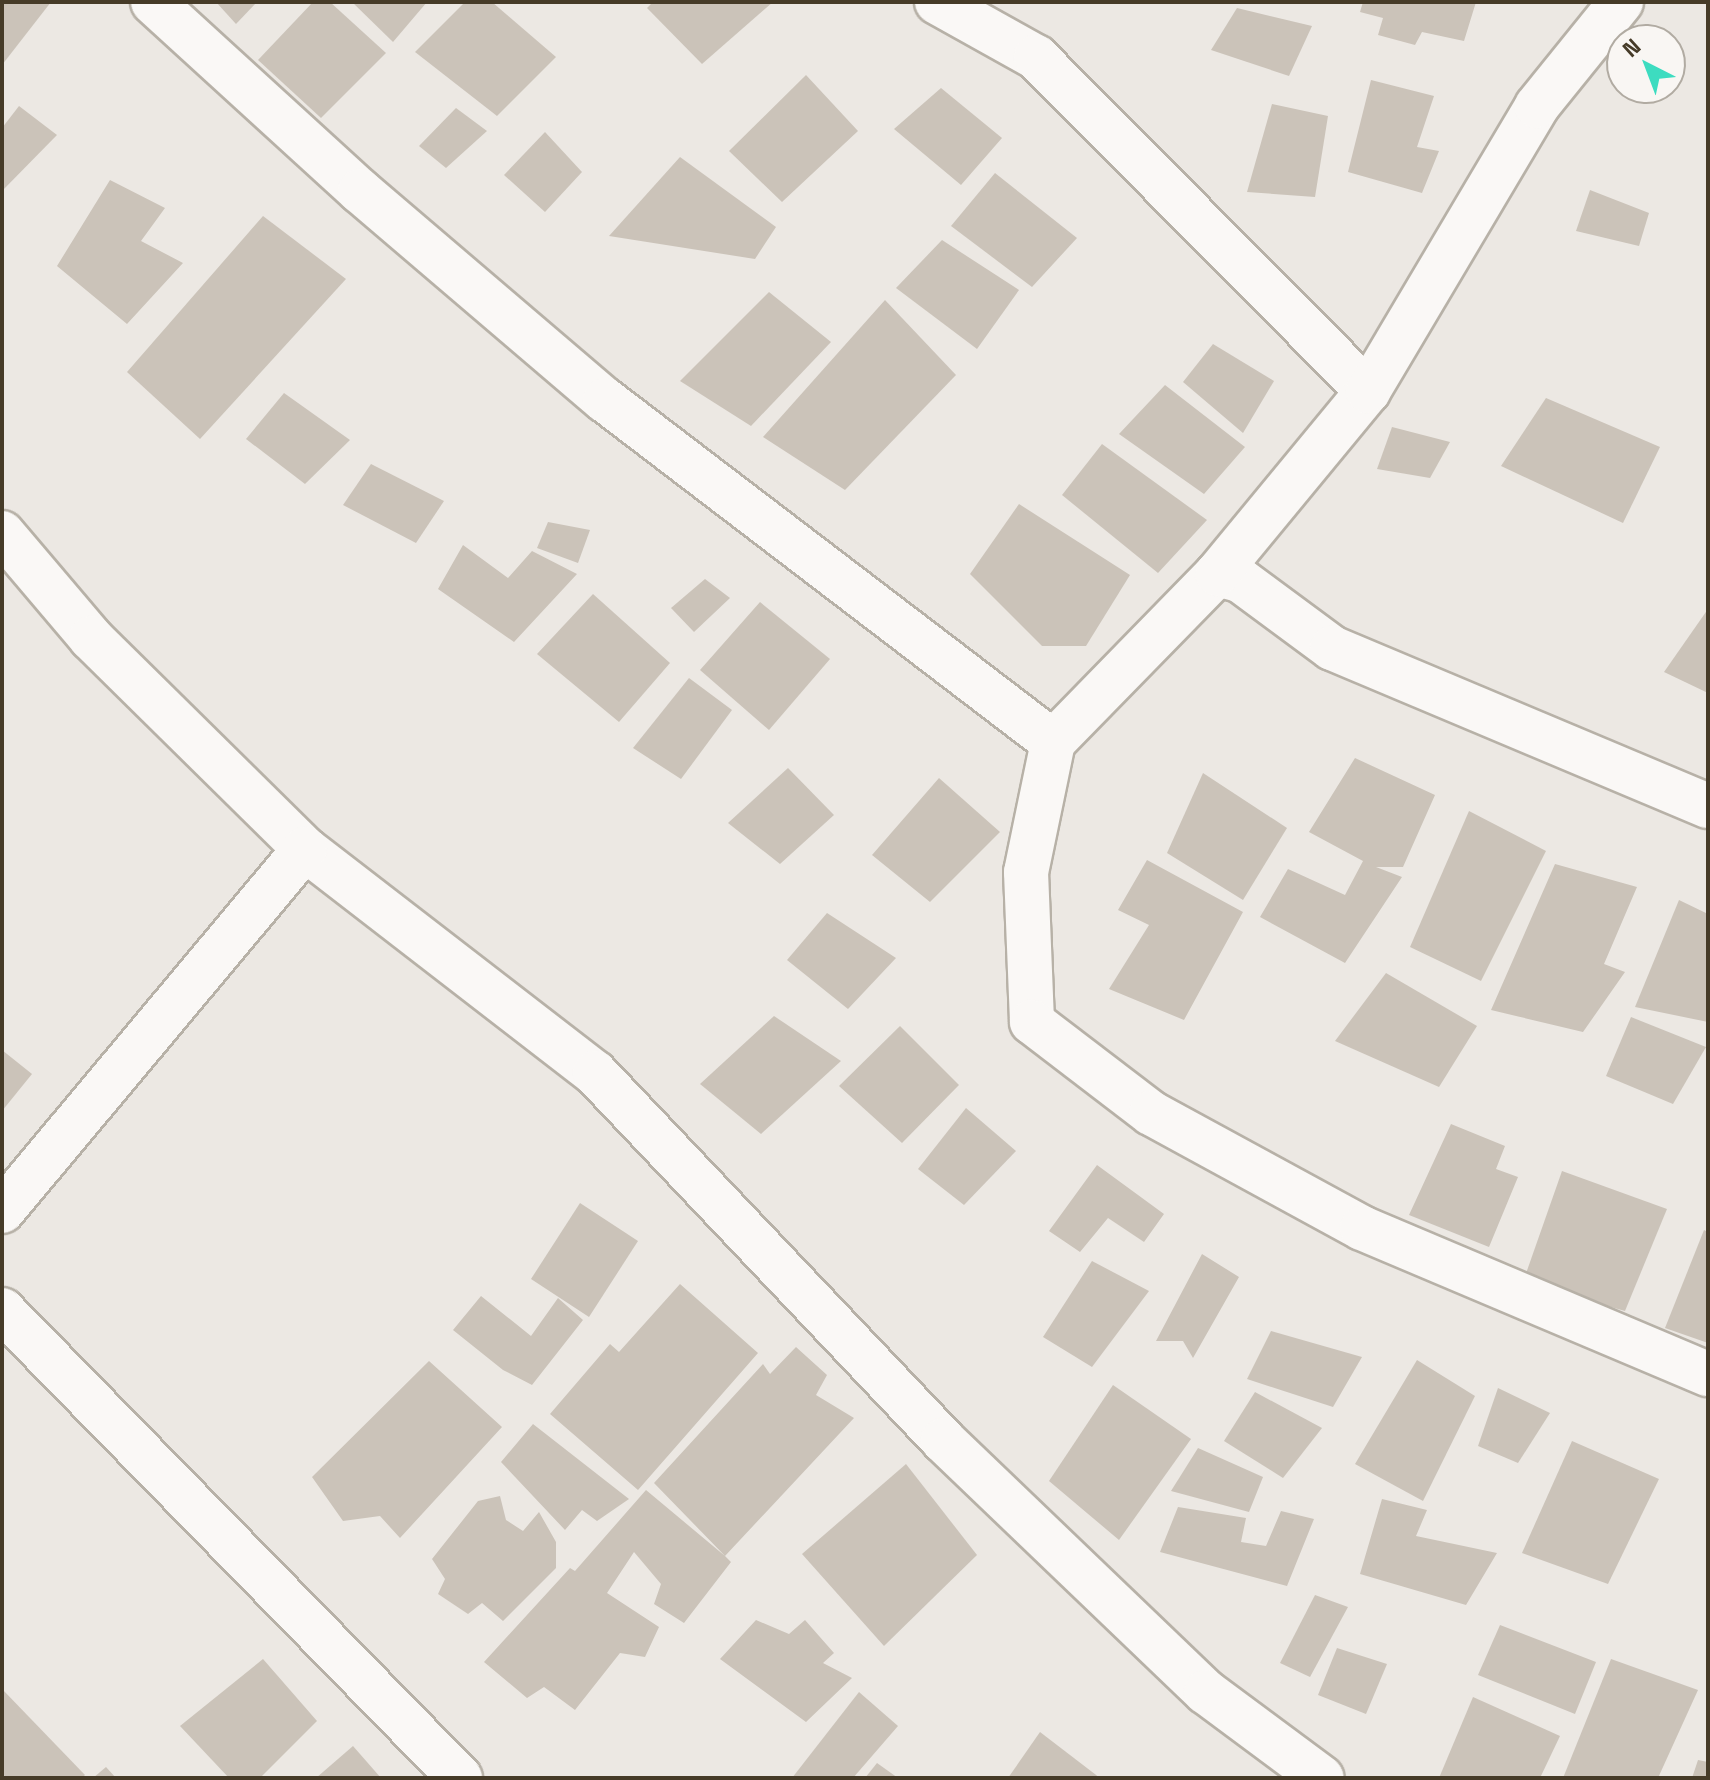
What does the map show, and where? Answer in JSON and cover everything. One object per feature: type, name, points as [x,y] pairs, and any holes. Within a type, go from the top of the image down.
[{"type":"street","points":[[153,2],[360,191],[605,400],[1053,742]]},
{"type":"street","points":[[937,2],[1036,57],[1368,391]]},
{"type":"street","points":[[1621,2],[1537,106],[1368,391],[1217,574],[1053,742],[1026,872],[1032,1022],[1151,1113],[1362,1228],[1708,1374]]},
{"type":"street","points":[[2,533],[91,638],[305,849],[595,1073],[943,1440],[1206,1692],[1322,1778]]},
{"type":"street","points":[[1217,574],[1240,580],[1332,648],[1708,806]]},
{"type":"street","points":[[2,1211],[305,849]]},
{"type":"street","points":[[2,1310],[460,1778]]},
{"type":"building","points":[[2,2],[51,2],[2,65]]},
{"type":"building","points":[[216,2],[257,2],[236,24]]},
{"type":"building","points":[[313,2],[330,2],[386,53],[321,118],[258,60]]},
{"type":"building","points":[[352,2],[427,2],[393,42]]},
{"type":"building","points":[[465,2],[492,2],[556,57],[497,116],[415,52]]},
{"type":"building","points":[[653,2],[773,2],[702,64],[647,8]]},
{"type":"building","points":[[1363,2],[1476,2],[1464,41],[1422,32],[1415,45],[1378,35],[1383,18],[1360,12]]},
{"type":"building","points":[[1237,8],[1312,26],[1289,76],[1211,50]]},
{"type":"building","points":[[806,75],[858,131],[782,202],[729,151]]},
{"type":"building","points":[[1371,80],[1434,96],[1417,147],[1439,151],[1422,193],[1348,172]]},
{"type":"building","points":[[941,88],[1002,138],[961,185],[894,129]]},
{"type":"building","points":[[1272,104],[1328,116],[1315,197],[1247,192]]},
{"type":"building","points":[[19,106],[57,135],[2,191],[2,128]]},
{"type":"building","points":[[456,108],[487,131],[446,168],[419,146]]},
{"type":"building","points":[[545,132],[582,172],[545,212],[504,175]]},
{"type":"building","points":[[680,157],[776,227],[755,259],[609,236]]},
{"type":"building","points":[[995,173],[1077,238],[1032,287],[951,226]]},
{"type":"building","points":[[110,180],[165,208],[141,241],[183,263],[127,324],[57,266]]},
{"type":"building","points":[[1590,190],[1649,213],[1639,246],[1576,231]]},
{"type":"building","points":[[263,216],[346,279],[200,439],[127,372]]},
{"type":"building","points":[[942,240],[1019,290],[977,349],[896,288]]},
{"type":"building","points":[[769,292],[831,342],[751,426],[680,381]]},
{"type":"building","points":[[885,300],[956,375],[845,490],[763,437]]},
{"type":"building","points":[[1213,344],[1274,381],[1243,433],[1183,382]]},
{"type":"building","points":[[1165,385],[1245,447],[1204,494],[1119,434]]},
{"type":"building","points":[[284,393],[350,440],[305,484],[246,439]]},
{"type":"building","points":[[1546,398],[1660,447],[1623,523],[1501,466]]},
{"type":"building","points":[[1392,427],[1450,442],[1430,478],[1377,469]]},
{"type":"building","points":[[1102,444],[1207,520],[1158,573],[1062,495]]},
{"type":"building","points":[[371,464],[444,501],[416,543],[343,505]]},
{"type":"building","points":[[1019,504],[1130,575],[1086,646],[1042,646],[970,574]]},
{"type":"building","points":[[548,522],[590,530],[578,563],[537,548]]},
{"type":"building","points":[[463,545],[508,578],[532,551],[577,574],[514,642],[438,589]]},
{"type":"building","points":[[705,579],[730,598],[694,632],[671,608]]},
{"type":"building","points":[[593,594],[670,663],[619,722],[537,654]]},
{"type":"building","points":[[760,602],[830,659],[769,730],[700,670]]},
{"type":"building","points":[[1708,609],[1708,693],[1664,672]]},
{"type":"building","points":[[689,678],[732,710],[681,779],[633,748]]},
{"type":"building","points":[[1355,758],[1435,795],[1403,867],[1376,867],[1402,877],[1345,963],[1260,917],[1288,869],[1345,895],[1363,861],[1309,832]]},
{"type":"building","points":[[788,768],[834,815],[780,864],[728,823]]},
{"type":"building","points":[[1203,773],[1287,828],[1243,900],[1167,853]]},
{"type":"building","points":[[939,778],[1000,832],[930,902],[872,855]]},
{"type":"building","points":[[1469,811],[1546,851],[1481,981],[1410,947]]},
{"type":"building","points":[[1147,860],[1243,912],[1184,1020],[1109,989],[1149,925],[1118,910]]},
{"type":"building","points":[[1555,864],[1637,887],[1604,964],[1625,972],[1583,1032],[1491,1010]]},
{"type":"building","points":[[1679,900],[1708,914],[1708,1022],[1635,1007]]},
{"type":"building","points":[[827,913],[896,958],[848,1009],[787,960]]},
{"type":"building","points":[[1386,973],[1477,1026],[1439,1087],[1335,1041]]},
{"type":"building","points":[[774,1016],[841,1061],[761,1134],[700,1084]]},
{"type":"building","points":[[1631,1017],[1706,1047],[1673,1104],[1606,1076]]},
{"type":"building","points":[[900,1026],[959,1085],[902,1143],[839,1086]]},
{"type":"building","points":[[2,1050],[32,1074],[2,1111]]},
{"type":"building","points":[[966,1108],[1016,1151],[964,1205],[918,1169]]},
{"type":"building","points":[[1451,1124],[1505,1146],[1496,1169],[1518,1177],[1489,1247],[1409,1215]]},
{"type":"building","points":[[1097,1165],[1164,1214],[1144,1242],[1108,1218],[1080,1252],[1049,1231]]},
{"type":"building","points":[[1562,1171],[1667,1209],[1625,1311],[1523,1282]]},
{"type":"building","points":[[580,1203],[638,1241],[589,1317],[531,1279]]},
{"type":"building","points":[[1704,1230],[1708,1232],[1708,1343],[1665,1328]]},
{"type":"building","points":[[1202,1254],[1239,1277],[1193,1358],[1183,1341],[1156,1341]]},
{"type":"building","points":[[1092,1261],[1149,1291],[1092,1367],[1043,1337]]},
{"type":"building","points":[[680,1284],[758,1353],[638,1490],[550,1414],[610,1344],[619,1352]]},
{"type":"building","points":[[481,1296],[531,1336],[558,1298],[583,1320],[532,1385],[503,1370],[453,1330]]},
{"type":"building","points":[[1271,1331],[1362,1357],[1333,1407],[1247,1379]]},
{"type":"building","points":[[796,1347],[827,1375],[816,1395],[854,1418],[725,1556],[654,1483],[763,1364],[770,1374]]},
{"type":"building","points":[[1417,1360],[1475,1396],[1423,1501],[1355,1464]]},
{"type":"building","points":[[429,1361],[502,1427],[400,1538],[380,1516],[343,1521],[312,1477]]},
{"type":"building","points":[[1113,1385],[1191,1439],[1119,1540],[1049,1481]]},
{"type":"building","points":[[1498,1388],[1550,1413],[1518,1463],[1478,1446]]},
{"type":"building","points":[[1255,1392],[1322,1428],[1283,1478],[1224,1441]]},
{"type":"building","points":[[533,1424],[629,1499],[597,1521],[582,1510],[565,1530],[501,1462]]},
{"type":"building","points":[[1572,1441],[1659,1479],[1608,1584],[1522,1553]]},
{"type":"building","points":[[1198,1448],[1263,1477],[1249,1512],[1171,1491]]},
{"type":"building","points":[[906,1464],[977,1555],[884,1646],[802,1554]]},
{"type":"building","points":[[646,1490],[731,1562],[684,1623],[654,1604],[661,1584],[634,1552],[607,1593],[659,1627],[645,1657],[620,1653],[575,1710],[544,1687],[527,1698],[484,1662],[570,1568],[575,1571]]},
{"type":"building","points":[[500,1496],[506,1520],[523,1531],[539,1512],[556,1542],[556,1568],[503,1621],[482,1603],[468,1614],[438,1594],[445,1579],[432,1559],[478,1501]]},
{"type":"building","points":[[1382,1499],[1427,1510],[1416,1536],[1497,1553],[1466,1605],[1360,1574]]},
{"type":"building","points":[[1178,1507],[1246,1518],[1241,1542],[1266,1546],[1281,1511],[1314,1519],[1287,1586],[1160,1552]]},
{"type":"building","points":[[1315,1595],[1348,1607],[1310,1677],[1280,1663]]},
{"type":"building","points":[[756,1620],[789,1634],[805,1620],[834,1653],[823,1663],[852,1678],[806,1722],[720,1659]]},
{"type":"building","points":[[1500,1625],[1596,1662],[1575,1714],[1478,1675]]},
{"type":"building","points":[[1337,1648],[1387,1664],[1366,1714],[1318,1695]]},
{"type":"building","points":[[263,1659],[317,1721],[260,1778],[229,1778],[180,1726]]},
{"type":"building","points":[[1611,1659],[1698,1690],[1658,1778],[1563,1778]]},
{"type":"building","points":[[3,1690],[85,1775],[82,1778],[6,1778],[2,1773]]},
{"type":"building","points":[[859,1692],[898,1726],[853,1778],[792,1778]]},
{"type":"building","points":[[1473,1697],[1560,1736],[1540,1778],[1439,1778]]},
{"type":"building","points":[[1040,1732],[1100,1778],[1008,1778]]},
{"type":"building","points":[[353,1746],[381,1778],[316,1778]]},
{"type":"building","points":[[1698,1760],[1708,1762],[1708,1778],[1692,1778]]},
{"type":"building","points":[[877,1763],[898,1778],[865,1778]]},
{"type":"building","points":[[106,1767],[116,1778],[93,1778]]}]
